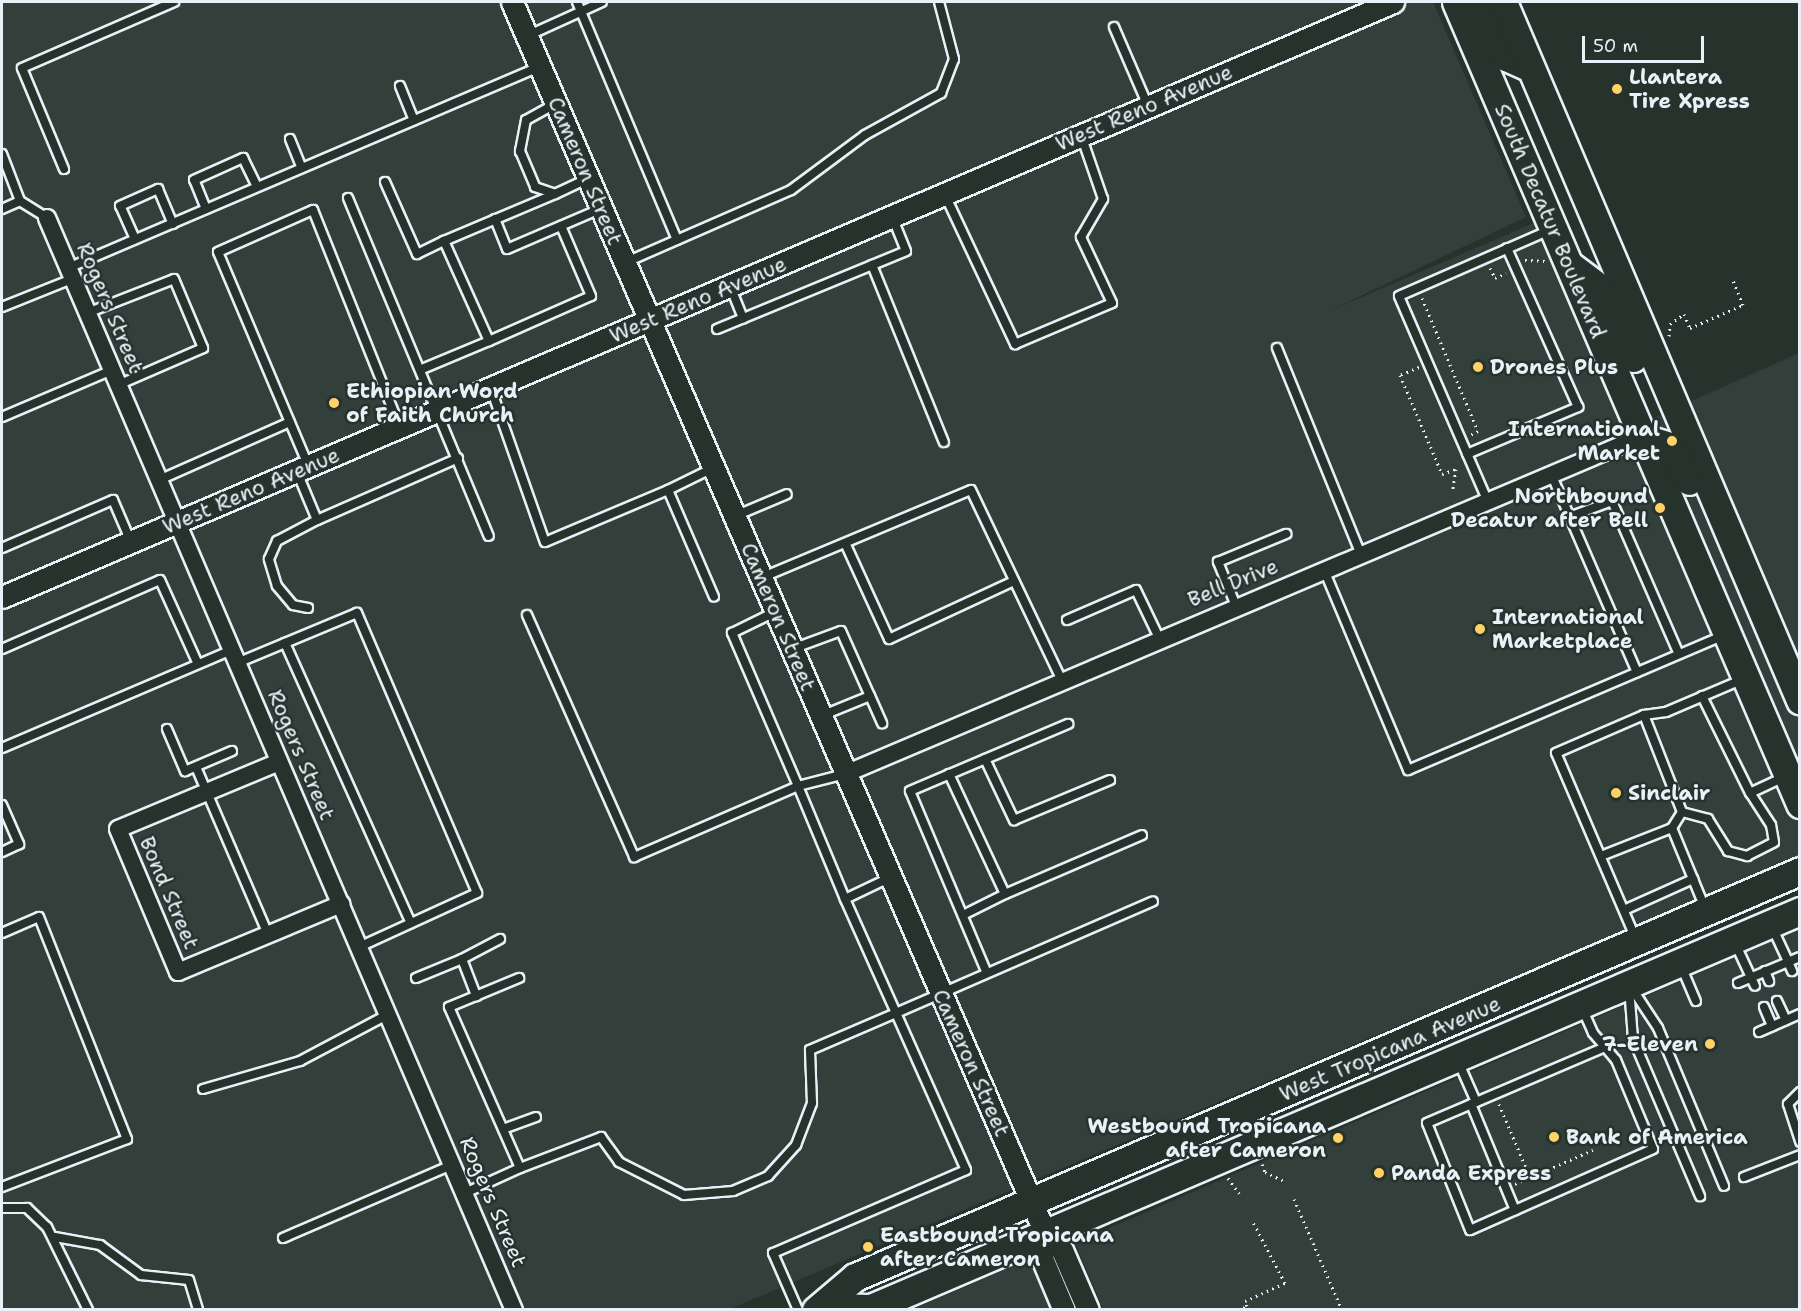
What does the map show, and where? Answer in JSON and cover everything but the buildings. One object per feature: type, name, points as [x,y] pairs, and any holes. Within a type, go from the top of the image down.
[{"type":"main road","name":"South Decatur Boulevard","points":[[1456,2],[1554,228],[1640,437],[1728,633],[1800,804]]},
{"type":"main road","points":[[1480,2],[1506,57],[1531,68]]},
{"type":"main road","name":"South Decatur Boulevard","points":[[1503,2],[1680,423],[1800,700]]},
{"type":"main road","points":[[1570,266],[1601,289],[1655,406],[1680,423]]},
{"type":"main road","points":[[1640,437],[1669,446],[1711,526],[1734,547]]},
{"type":"main road","name":"West Tropicana Avenue","points":[[812,1309],[855,1277],[1607,956],[1800,870]]},
{"type":"main road","name":"West Tropicana Avenue","points":[[812,1309],[870,1309],[1800,911]]},
{"type":"main road","points":[[1456,1058],[1469,1034],[1573,988],[1607,956]]},
{"type":"street","name":"Cameron Street","points":[[512,2],[1031,1202],[1045,1233],[1062,1250],[1088,1310]]},
{"type":"street","name":"West Reno Avenue","points":[[2,597],[1393,2]]},
{"type":"street","name":"Rogers Street","points":[[46,218],[514,1310]]},
{"type":"street","name":"Bell Drive","points":[[845,774],[1061,679],[1552,476],[1640,437]]},
{"type":"street","name":"Bond Street","points":[[279,762],[118,829],[178,972],[340,904]]},
{"type":"street","name":"Cameron Street","points":[[1045,1233],[1042,1258],[1065,1310]]},
{"type":"lane","points":[[64,169],[22,68],[174,2]]},
{"type":"lane","points":[[577,2],[677,240]]},
{"type":"lane","points":[[527,36],[602,2]]},
{"type":"lane","points":[[624,263],[791,190],[866,135],[941,93],[954,59],[939,2]]},
{"type":"lane","points":[[1114,27],[1148,107]]},
{"type":"lane","points":[[2,307],[135,240],[540,66]]},
{"type":"lane","points":[[400,86],[414,120]]},
{"type":"lane","points":[[555,103],[526,120],[520,151],[535,188],[555,194]]},
{"type":"lane","points":[[945,194],[1015,344],[1112,303],[1081,237],[1104,199],[1081,135]]},
{"type":"lane","points":[[290,140],[302,168]]},
{"type":"lane","points":[[2,154],[20,201],[46,218]]},
{"type":"lane","points":[[206,209],[194,180],[243,158],[257,188]]},
{"type":"lane","points":[[385,182],[417,254],[588,178]]},
{"type":"lane","points":[[135,240],[120,206],[158,189],[173,224]]},
{"type":"lane","points":[[348,198],[440,411],[489,536]]},
{"type":"lane","points":[[2,209],[20,201]]},
{"type":"lane","points":[[495,219],[507,249],[601,208]]},
{"type":"lane","points":[[317,520],[290,422],[218,252],[313,210],[400,427]]},
{"type":"lane","points":[[717,329],[906,251],[892,217]]},
{"type":"lane","points":[[422,369],[591,296],[561,226]]},
{"type":"lane","points":[[1488,502],[1399,296],[1554,228]]},
{"type":"lane","points":[[444,241],[489,340]]},
{"type":"lane","points":[[1467,454],[1578,407],[1507,248]]},
{"type":"lane","points":[[872,265],[944,442]]},
{"type":"lane","points":[[2,417],[202,348],[174,279],[87,313]]},
{"type":"lane","points":[[730,286],[743,318]]},
{"type":"lane","points":[[1277,348],[1361,555]]},
{"type":"lane","points":[[491,389],[506,424],[514,468],[545,542],[668,490],[713,467]]},
{"type":"lane","points":[[159,480],[290,422]]},
{"type":"lane","points":[[308,608],[293,604],[277,586],[269,559],[277,542],[317,520],[458,458]]},
{"type":"lane","points":[[1552,476],[1637,672]]},
{"type":"lane","points":[[668,490],[714,597]]},
{"type":"lane","points":[[761,578],[846,545],[971,490],[1061,679]]},
{"type":"lane","points":[[734,516],[787,494]]},
{"type":"lane","points":[[2,548],[113,500],[131,542]]},
{"type":"lane","points":[[1569,517],[1612,501],[1679,654]]},
{"type":"lane","points":[[1236,606],[1218,562],[1286,534]]},
{"type":"lane","points":[[846,545],[889,639],[1014,581]]},
{"type":"lane","points":[[1324,570],[1408,770],[1728,633]]},
{"type":"lane","points":[[2,649],[160,580],[198,664]]},
{"type":"lane","points":[[1067,620],[1136,590],[1159,638]]},
{"type":"lane","points":[[776,612],[732,633],[845,899],[966,1170],[773,1253],[812,1309]]},
{"type":"lane","points":[[2,748],[198,664],[285,643],[357,614],[477,893],[359,947]]},
{"type":"lane","points":[[527,615],[634,857],[798,786],[845,774]]},
{"type":"lane","points":[[792,649],[841,631],[882,723]]},
{"type":"lane","points":[[285,643],[411,923]]},
{"type":"lane","points":[[1638,942],[1556,753],[1644,715],[1702,696],[1746,678]]},
{"type":"lane","points":[[821,717],[870,696]]},
{"type":"lane","points":[[1682,812],[1708,819],[1728,851],[1747,856],[1774,842],[1771,825],[1750,794],[1702,696]]},
{"type":"lane","points":[[1644,715],[1682,812]]},
{"type":"lane","points":[[986,971],[910,791],[1068,724]]},
{"type":"lane","points":[[167,729],[185,771],[232,751]]},
{"type":"lane","points":[[985,759],[1014,820],[1110,780]]},
{"type":"lane","points":[[196,767],[268,934]]},
{"type":"lane","points":[[949,774],[1005,894]]},
{"type":"lane","points":[[1750,794],[1788,776]]},
{"type":"lane","points":[[2,805],[19,844],[2,852]]},
{"type":"lane","points":[[1601,856],[1672,828],[1682,812]]},
{"type":"lane","points":[[1672,828],[1706,911]]},
{"type":"lane","points":[[963,915],[1005,894],[1142,835]]},
{"type":"lane","points":[[845,899],[889,878]]},
{"type":"lane","points":[[1624,910],[1693,879]]},
{"type":"lane","points":[[465,1193],[520,1168],[601,1137],[619,1162],[684,1196],[733,1191],[768,1176],[796,1145],[812,1103],[810,1050],[896,1013],[939,991],[1153,901]]},
{"type":"lane","points":[[2,933],[39,917],[127,1139],[2,1187]]},
{"type":"lane","points":[[1771,924],[1792,971]]},
{"type":"lane","points":[[416,978],[462,959],[500,939]]},
{"type":"lane","points":[[1734,940],[1755,986]]},
{"type":"lane","points":[[1738,983],[1800,957]]},
{"type":"lane","points":[[462,959],[476,996]]},
{"type":"lane","points":[[1679,963],[1696,1001]]},
{"type":"lane","points":[[1765,971],[1768,981]]},
{"type":"lane","points":[[519,978],[449,1007],[520,1168]]},
{"type":"lane","points":[[1629,984],[1658,1028],[1724,1186]]},
{"type":"lane","points":[[1629,984],[1633,1039],[1700,1196]]},
{"type":"lane","points":[[1777,1001],[1786,1020]]},
{"type":"lane","points":[[1581,1005],[1630,1089],[1653,1149],[1470,1230],[1427,1123],[1605,1047]]},
{"type":"lane","points":[[1764,1007],[1772,1026]]},
{"type":"lane","points":[[1758,1032],[1800,1014]]},
{"type":"lane","points":[[203,1089],[300,1061],[387,1015]]},
{"type":"lane","points":[[1456,1058],[1515,1210]]},
{"type":"lane","points":[[1800,1092],[1788,1104],[1800,1142]]},
{"type":"lane","points":[[503,1129],[536,1117]]},
{"type":"lane","points":[[1744,1177],[1800,1155]]},
{"type":"lane","points":[[283,1238],[452,1165]]},
{"type":"lane","points":[[2,1208],[27,1208],[56,1237],[88,1310]]},
{"type":"lane","points":[[56,1237],[100,1245],[141,1275],[189,1280],[198,1310]]},
{"type":"path","points":[[1481,272],[1491,268],[1495,278]]},
{"type":"path","points":[[1669,336],[1670,324],[1684,314],[1690,328],[1743,305],[1732,278]]},
{"type":"path","points":[[1431,293],[1422,297],[1478,431],[1461,439]]},
{"type":"path","points":[[1428,363],[1400,375],[1442,474],[1456,469],[1453,489]]},
{"type":"path","points":[[1494,1094],[1530,1178]]},
{"type":"path","points":[[1506,1188],[1593,1150]]},
{"type":"path","points":[[1262,1159],[1265,1173],[1286,1182]]},
{"type":"path","points":[[1224,1177],[1239,1193]]},
{"type":"path","points":[[1294,1198],[1342,1310]]},
{"type":"path","points":[[1238,1310],[1247,1306],[1245,1301],[1285,1283],[1261,1233],[1253,1222]]},
{"type":"shaded area","points":[[2,2],[1433,2],[1526,217],[1327,312],[1562,211],[1652,419],[1799,353],[1799,856],[730,1309],[2,1310]]},
{"type":"shaded area","points":[[1799,930],[1799,1309],[1103,1309],[1075,1243]]},
{"type":"shaded area","points":[[1032,1258],[1054,1310],[911,1310]]},
{"type":"place","name":"Llantera Tire Xpress","points":[[1617,89]]},
{"type":"place","name":"Drones Plus","points":[[1478,367]]},
{"type":"place","name":"Ethiopian Word of Faith Church","points":[[334,403]]},
{"type":"place","name":"International Market","points":[[1672,441]]},
{"type":"place","name":"Northbound Decatur after Bell","points":[[1660,508]]},
{"type":"place","name":"International Marketplace","points":[[1480,629]]},
{"type":"place","name":"Sinclair","points":[[1616,793]]},
{"type":"place","name":"7-Eleven","points":[[1710,1044]]},
{"type":"place","name":"Bank of America","points":[[1554,1137]]},
{"type":"place","name":"Westbound Tropicana after Cameron","points":[[1338,1138]]},
{"type":"place","name":"Panda Express","points":[[1379,1173]]},
{"type":"place","name":"Eastbound Tropicana after Cameron","points":[[868,1247]]}]
